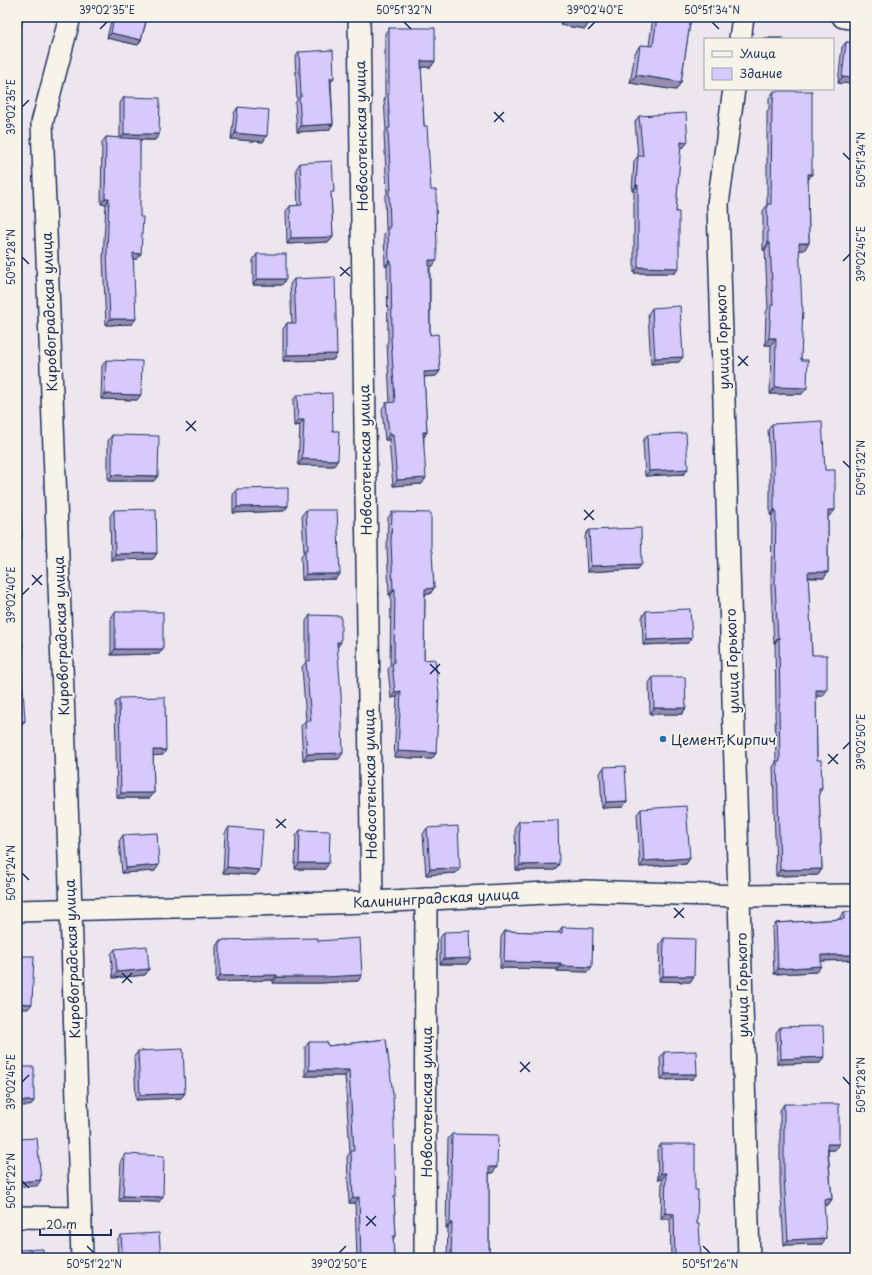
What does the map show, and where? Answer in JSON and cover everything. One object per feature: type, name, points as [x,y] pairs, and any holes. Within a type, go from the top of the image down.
[{"type":"street","name":"Кировоградская улица","points":[[70,17],[42,123],[71,910],[82,1258]]},
{"type":"street","name":"Новосотенская улица","points":[[359,17],[372,902]]},
{"type":"street","points":[[740,38],[743,17]]},
{"type":"street","points":[[843,17],[855,19]]},
{"type":"street","name":"улица Горького","points":[[734,90],[718,204],[749,1258]]},
{"type":"street","name":"Калининградская улица","points":[[17,911],[372,902],[585,891],[739,896],[855,895]]},
{"type":"street","name":"Новосотенская улица","points":[[425,1258],[426,899]]},
{"type":"street","points":[[17,1217],[81,1218]]},
{"type":"building","points":[[17,17],[24,17],[17,38]]},
{"type":"building","points":[[114,17],[147,17],[141,40],[111,33]]},
{"type":"building","points":[[564,17],[590,17],[589,23],[564,19]]},
{"type":"building","points":[[657,17],[691,17],[681,82],[636,75],[640,45],[653,46]]},
{"type":"building","points":[[389,28],[435,28],[435,61],[421,61],[424,126],[427,126],[431,190],[436,190],[437,260],[429,260],[430,335],[438,334],[440,371],[424,372],[427,432],[423,432],[426,478],[397,480],[393,434],[389,434],[386,403],[395,402],[391,337],[391,261],[389,261],[388,227],[390,227],[389,190],[391,190],[388,128],[390,128],[388,94]]},
{"type":"building","points":[[846,42],[855,43],[855,78],[842,77]]},
{"type":"building","points":[[333,50],[334,78],[330,78],[333,124],[301,126],[299,97],[301,97],[299,52]]},
{"type":"building","points":[[774,91],[812,91],[812,174],[808,174],[809,243],[799,243],[803,307],[801,360],[808,360],[807,388],[775,387],[776,338],[769,338],[771,305],[773,305],[770,243],[768,243],[767,204],[771,204],[772,105]]},
{"type":"building","points":[[124,97],[160,98],[159,134],[124,134]]},
{"type":"building","points":[[238,107],[269,110],[267,136],[235,133]]},
{"type":"building","points":[[686,113],[688,142],[681,142],[676,212],[679,212],[679,268],[638,267],[638,185],[636,185],[638,156],[643,156],[639,116]]},
{"type":"building","points":[[106,137],[140,139],[140,217],[143,217],[141,254],[133,253],[136,319],[110,319],[107,252],[109,198],[105,198]]},
{"type":"building","points":[[332,161],[334,192],[331,192],[333,237],[291,238],[290,206],[302,205],[300,163]]},
{"type":"building","points":[[257,254],[286,254],[286,279],[257,279]]},
{"type":"building","points":[[335,277],[337,354],[287,355],[287,323],[296,323],[294,279]]},
{"type":"building","points":[[680,306],[683,357],[655,358],[652,308]]},
{"type":"building","points":[[106,360],[142,361],[141,395],[105,394]]},
{"type":"building","points":[[332,393],[333,431],[339,431],[338,460],[302,459],[304,420],[298,420],[297,395]]},
{"type":"building","points":[[822,421],[825,470],[835,470],[835,510],[828,510],[828,572],[808,572],[812,655],[827,655],[827,690],[816,690],[817,760],[821,760],[822,789],[819,789],[822,869],[780,870],[777,761],[780,761],[779,637],[778,638],[775,584],[776,510],[774,510],[774,456],[772,424]]},
{"type":"building","points":[[686,433],[688,469],[649,471],[647,435]]},
{"type":"building","points":[[112,435],[159,436],[158,476],[112,475]]},
{"type":"building","points":[[288,488],[288,506],[237,507],[237,489]]},
{"type":"building","points":[[20,492],[22,537],[18,537],[20,643],[23,643],[22,674],[25,721],[19,722],[17,771],[17,493]]},
{"type":"building","points":[[156,509],[157,553],[115,554],[114,510]]},
{"type":"building","points":[[306,510],[337,510],[340,574],[306,574],[305,550],[308,550]]},
{"type":"building","points":[[392,512],[431,513],[431,551],[434,588],[425,589],[424,660],[435,659],[439,693],[436,753],[398,751],[401,691],[395,692],[392,663],[394,663],[395,589],[393,589],[391,541]]},
{"type":"building","points":[[641,528],[642,564],[591,566],[589,530]]},
{"type":"building","points":[[690,609],[692,638],[647,640],[646,611]]},
{"type":"building","points":[[115,612],[163,612],[163,649],[115,649]]},
{"type":"building","points":[[310,615],[341,616],[341,642],[337,642],[343,753],[307,754],[305,721],[311,721],[306,661],[310,661]]},
{"type":"building","points":[[653,677],[685,677],[686,708],[654,708]]},
{"type":"building","points":[[165,697],[166,750],[153,750],[154,793],[121,793],[119,698]]},
{"type":"building","points":[[625,766],[627,801],[606,802],[604,767]]},
{"type":"building","points":[[686,806],[690,858],[644,861],[641,809]]},
{"type":"building","points":[[558,820],[559,864],[520,865],[519,821]]},
{"type":"building","points":[[458,826],[460,868],[430,869],[427,828]]},
{"type":"building","points":[[229,827],[263,830],[260,870],[227,867]]},
{"type":"building","points":[[300,830],[330,831],[329,863],[299,863]]},
{"type":"building","points":[[157,833],[159,865],[126,868],[123,835]]},
{"type":"building","points":[[844,912],[855,912],[855,955],[821,955],[821,966],[778,969],[776,923],[844,919]]},
{"type":"building","points":[[562,927],[593,928],[592,967],[561,966],[561,963],[504,962],[505,931],[562,933]]},
{"type":"building","points":[[470,931],[471,958],[444,959],[444,932]]},
{"type":"building","points":[[318,938],[318,941],[360,938],[362,975],[325,977],[277,977],[277,975],[220,976],[220,940]]},
{"type":"building","points":[[664,938],[695,939],[694,976],[663,976]]},
{"type":"building","points":[[147,946],[149,969],[117,972],[115,949]]},
{"type":"building","points":[[17,956],[34,956],[32,1004],[17,1003]]},
{"type":"building","points":[[823,1026],[824,1057],[781,1059],[780,1027]]},
{"type":"building","points":[[386,1039],[393,1095],[396,1196],[394,1196],[396,1236],[393,1236],[394,1258],[361,1258],[359,1197],[353,1198],[351,1151],[354,1151],[349,1070],[309,1070],[309,1042],[327,1042],[328,1046]]},
{"type":"building","points":[[183,1049],[185,1093],[140,1095],[138,1051]]},
{"type":"building","points":[[696,1051],[697,1074],[665,1074],[664,1052]]},
{"type":"building","points":[[17,1067],[34,1067],[34,1101],[17,1101]]},
{"type":"building","points":[[784,1104],[839,1104],[839,1144],[827,1144],[832,1199],[824,1199],[826,1238],[788,1240],[784,1176]]},
{"type":"building","points":[[452,1134],[498,1135],[497,1167],[489,1167],[489,1258],[451,1258],[452,1223],[450,1223]]},
{"type":"building","points":[[37,1138],[41,1180],[17,1182],[17,1139]]},
{"type":"building","points":[[661,1144],[695,1144],[695,1190],[698,1190],[697,1224],[699,1224],[701,1258],[661,1258],[675,1257],[674,1214],[665,1213],[666,1173],[661,1173]]},
{"type":"building","points":[[125,1154],[164,1156],[163,1197],[123,1196]]},
{"type":"building","points":[[159,1233],[161,1258],[123,1258],[121,1235]]},
{"type":"building","points":[[43,1249],[43,1258],[17,1258],[17,1250]]},
{"type":"place","name":"Цемент,Кирпич","points":[[663,739]]}]
